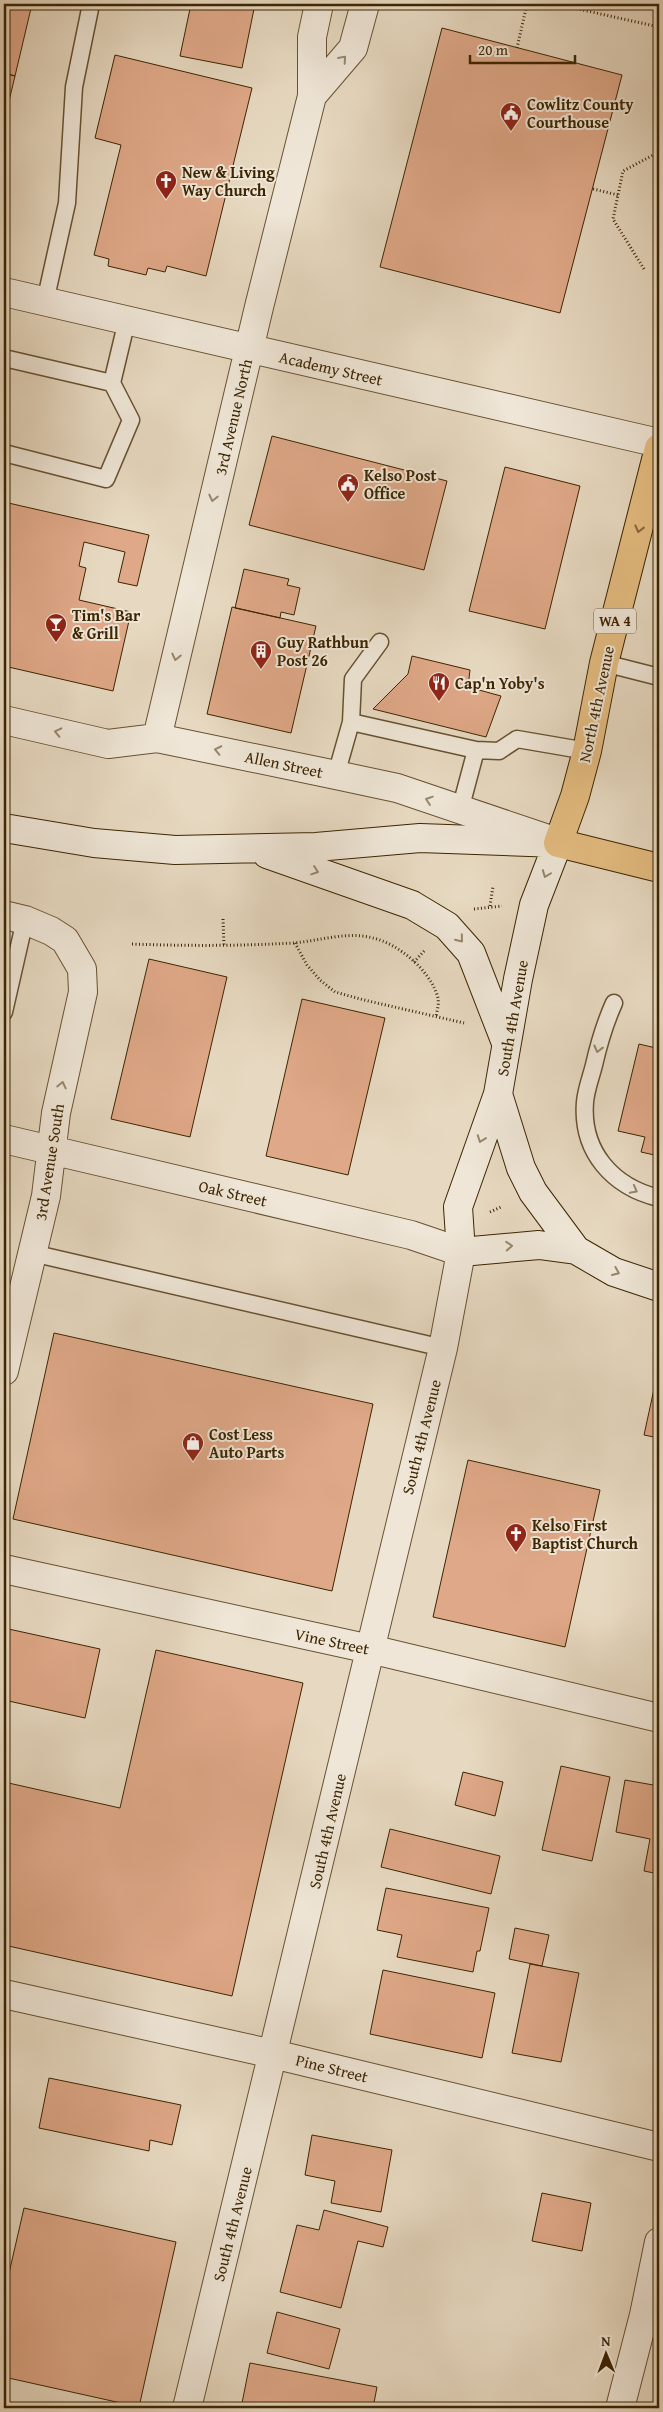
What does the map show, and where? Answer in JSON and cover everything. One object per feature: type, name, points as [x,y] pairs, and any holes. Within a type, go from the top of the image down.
[{"type":"main road","name":"North 4th Avenue","points":[[558,842],[575,796],[587,751],[604,663],[659,448]]},
{"type":"main road","name":"Allen Street","points":[[558,842],[659,868]]},
{"type":"street","name":"3rd Avenue North","points":[[157,738],[249,349],[312,96],[312,37],[319,4]]},
{"type":"street","name":"3rd Avenue North","points":[[312,96],[353,48],[365,4]]},
{"type":"street","name":"Academy Street","points":[[4,292],[659,444]]},
{"type":"street","name":"Allen Street","points":[[4,720],[108,744],[157,738],[397,788],[558,842]]},
{"type":"street","name":"Allen Street","points":[[4,828],[94,843],[175,850],[316,847],[420,838],[558,842]]},
{"type":"street","name":"South 4th Avenue","points":[[187,2408],[443,1348],[461,1252],[458,1207],[498,1094],[534,905],[558,842]]},
{"type":"street","points":[[252,849],[412,905],[447,926],[471,953],[486,986],[507,1044]]},
{"type":"street","name":"3rd Avenue South","points":[[4,1371],[46,1196],[56,1112],[83,992],[82,969],[75,954],[65,940],[52,931],[14,918]]},
{"type":"street","name":"South 4th Avenue","points":[[498,1094],[521,1168],[533,1192],[576,1250]]},
{"type":"street","name":"Oak Street","points":[[4,1139],[411,1235],[461,1252]]},
{"type":"street","points":[[461,1252],[539,1245],[576,1250],[614,1272],[659,1287]]},
{"type":"street","name":"Vine Street","points":[[4,1569],[370,1649],[659,1718]]},
{"type":"street","name":"Pine Street","points":[[4,1994],[273,2054],[659,2147]]},
{"type":"street","points":[[620,2408],[652,2314],[659,2242]]},
{"type":"lane","points":[[45,302],[67,203],[74,86],[91,4]]},
{"type":"lane","points":[[4,453],[106,479],[131,420],[112,383],[127,320]]},
{"type":"lane","points":[[4,358],[112,383]]},
{"type":"lane","points":[[336,775],[351,722],[354,679],[380,642]]},
{"type":"lane","points":[[604,663],[659,678]]},
{"type":"lane","points":[[351,722],[476,750],[499,752],[517,739],[587,751]]},
{"type":"lane","points":[[460,810],[476,750]]},
{"type":"lane","points":[[4,1012],[14,918]]},
{"type":"lane","points":[[614,1003],[604,1025],[585,1102],[586,1130],[596,1157],[615,1179],[639,1193],[659,1198]]},
{"type":"lane","points":[[32,1253],[443,1348]]},
{"type":"path","points":[[517,48],[527,4]]},
{"type":"path","points":[[556,4],[659,27]]},
{"type":"path","points":[[644,269],[612,219],[624,171],[659,152]]},
{"type":"path","points":[[593,189],[618,195]]},
{"type":"path","points":[[490,906],[493,886]]},
{"type":"path","points":[[471,910],[490,906],[510,906]]},
{"type":"path","points":[[223,919],[224,946]]},
{"type":"path","points":[[132,944],[224,946],[295,943],[352,936],[372,937],[392,945],[414,962],[430,982],[438,999],[436,1017]]},
{"type":"path","points":[[295,943],[307,965],[320,980],[335,992],[468,1024]]},
{"type":"path","points":[[414,962],[426,949]]},
{"type":"building","points":[[4,4],[32,4],[15,76],[4,73]]},
{"type":"building","points":[[191,4],[255,4],[242,68],[180,56]]},
{"type":"building","name":"Cowlitz County Courthouse","points":[[442,28],[622,75],[560,313],[380,267]]},
{"type":"building","name":"New & Living Way Church","points":[[115,55],[252,88],[206,276],[167,266],[165,272],[148,268],[146,275],[108,266],[109,259],[94,255],[121,145],[95,138]]},
{"type":"building","points":[[4,73],[15,76],[4,122]]},
{"type":"building","name":"Kelso Post Office","points":[[272,436],[447,481],[424,570],[249,525]]},
{"type":"building","points":[[505,467],[580,486],[545,629],[469,611]]},
{"type":"building","points":[[4,502],[149,535],[137,586],[118,582],[125,552],[84,542],[79,566],[86,568],[79,600],[131,612],[113,691],[4,666]]},
{"type":"building","points":[[244,569],[289,579],[287,585],[300,588],[294,615],[281,612],[280,618],[235,608]]},
{"type":"building","name":"Guy Rathbun Post 26","points":[[232,607],[316,626],[291,733],[207,714]]},
{"type":"building","name":"Cap'n Yoby's","points":[[412,656],[470,670],[468,687],[501,696],[486,737],[373,709],[408,674]]},
{"type":"building","points":[[149,959],[227,977],[190,1137],[111,1119]]},
{"type":"building","points":[[302,999],[385,1018],[348,1175],[266,1156]]},
{"type":"building","points":[[659,1036],[659,1156],[641,1152],[645,1137],[618,1131],[639,1044],[656,1048]]},
{"type":"building","name":"Cost Less Auto Parts","points":[[54,1333],[373,1404],[332,1591],[13,1519]]},
{"type":"building","points":[[659,1366],[659,1438],[644,1435]]},
{"type":"building","name":"Kelso First Baptist Church","points":[[468,1460],[600,1490],[565,1647],[433,1617]]},
{"type":"building","points":[[4,1628],[100,1649],[85,1718],[4,1700]]},
{"type":"building","points":[[156,1650],[303,1683],[232,1996],[4,1945],[4,1782],[120,1808]]},
{"type":"building","points":[[561,1766],[610,1777],[592,1861],[542,1850]]},
{"type":"building","points":[[463,1772],[503,1782],[495,1816],[455,1805]]},
{"type":"building","points":[[625,1780],[659,1786],[659,1874],[644,1871],[650,1839],[616,1832]]},
{"type":"building","points":[[390,1829],[500,1856],[491,1894],[381,1867]]},
{"type":"building","points":[[386,1888],[489,1908],[480,1951],[477,1951],[473,1972],[397,1957],[402,1935],[377,1930]]},
{"type":"building","points":[[515,1928],[549,1935],[542,1966],[509,1959]]},
{"type":"building","points":[[530,1964],[579,1973],[561,2062],[512,2053]]},
{"type":"building","points":[[383,1970],[495,1993],[482,2058],[370,2034]]},
{"type":"building","points":[[49,2078],[181,2105],[172,2145],[150,2140],[149,2151],[39,2128]]},
{"type":"building","points":[[312,2135],[392,2150],[381,2212],[331,2203],[335,2181],[305,2175]]},
{"type":"building","points":[[542,2193],[591,2203],[582,2251],[532,2241]]},
{"type":"building","points":[[24,2208],[176,2242],[139,2407],[4,2377],[4,2295]]},
{"type":"building","points":[[324,2210],[388,2227],[383,2247],[358,2241],[341,2308],[280,2292],[297,2225],[319,2230]]},
{"type":"building","points":[[277,2312],[340,2329],[329,2369],[267,2353]]},
{"type":"building","points":[[250,2363],[377,2387],[373,2408],[345,2408],[322,2404],[321,2408],[241,2408]]},
{"type":"place","name":"Cowlitz County Courthouse","points":[[511,132]]},
{"type":"place","name":"New & Living Way Church","points":[[166,200]]},
{"type":"place","name":"Kelso Post Office","points":[[348,503]]},
{"type":"place","name":"Tim's Bar & Grill","points":[[56,643]]},
{"type":"place","name":"Guy Rathbun Post 26","points":[[261,670]]},
{"type":"place","name":"Cap'n Yoby's","points":[[439,702]]},
{"type":"place","name":"Cost Less Auto Parts","points":[[193,1462]]},
{"type":"place","name":"Kelso First Baptist Church","points":[[516,1553]]}]
